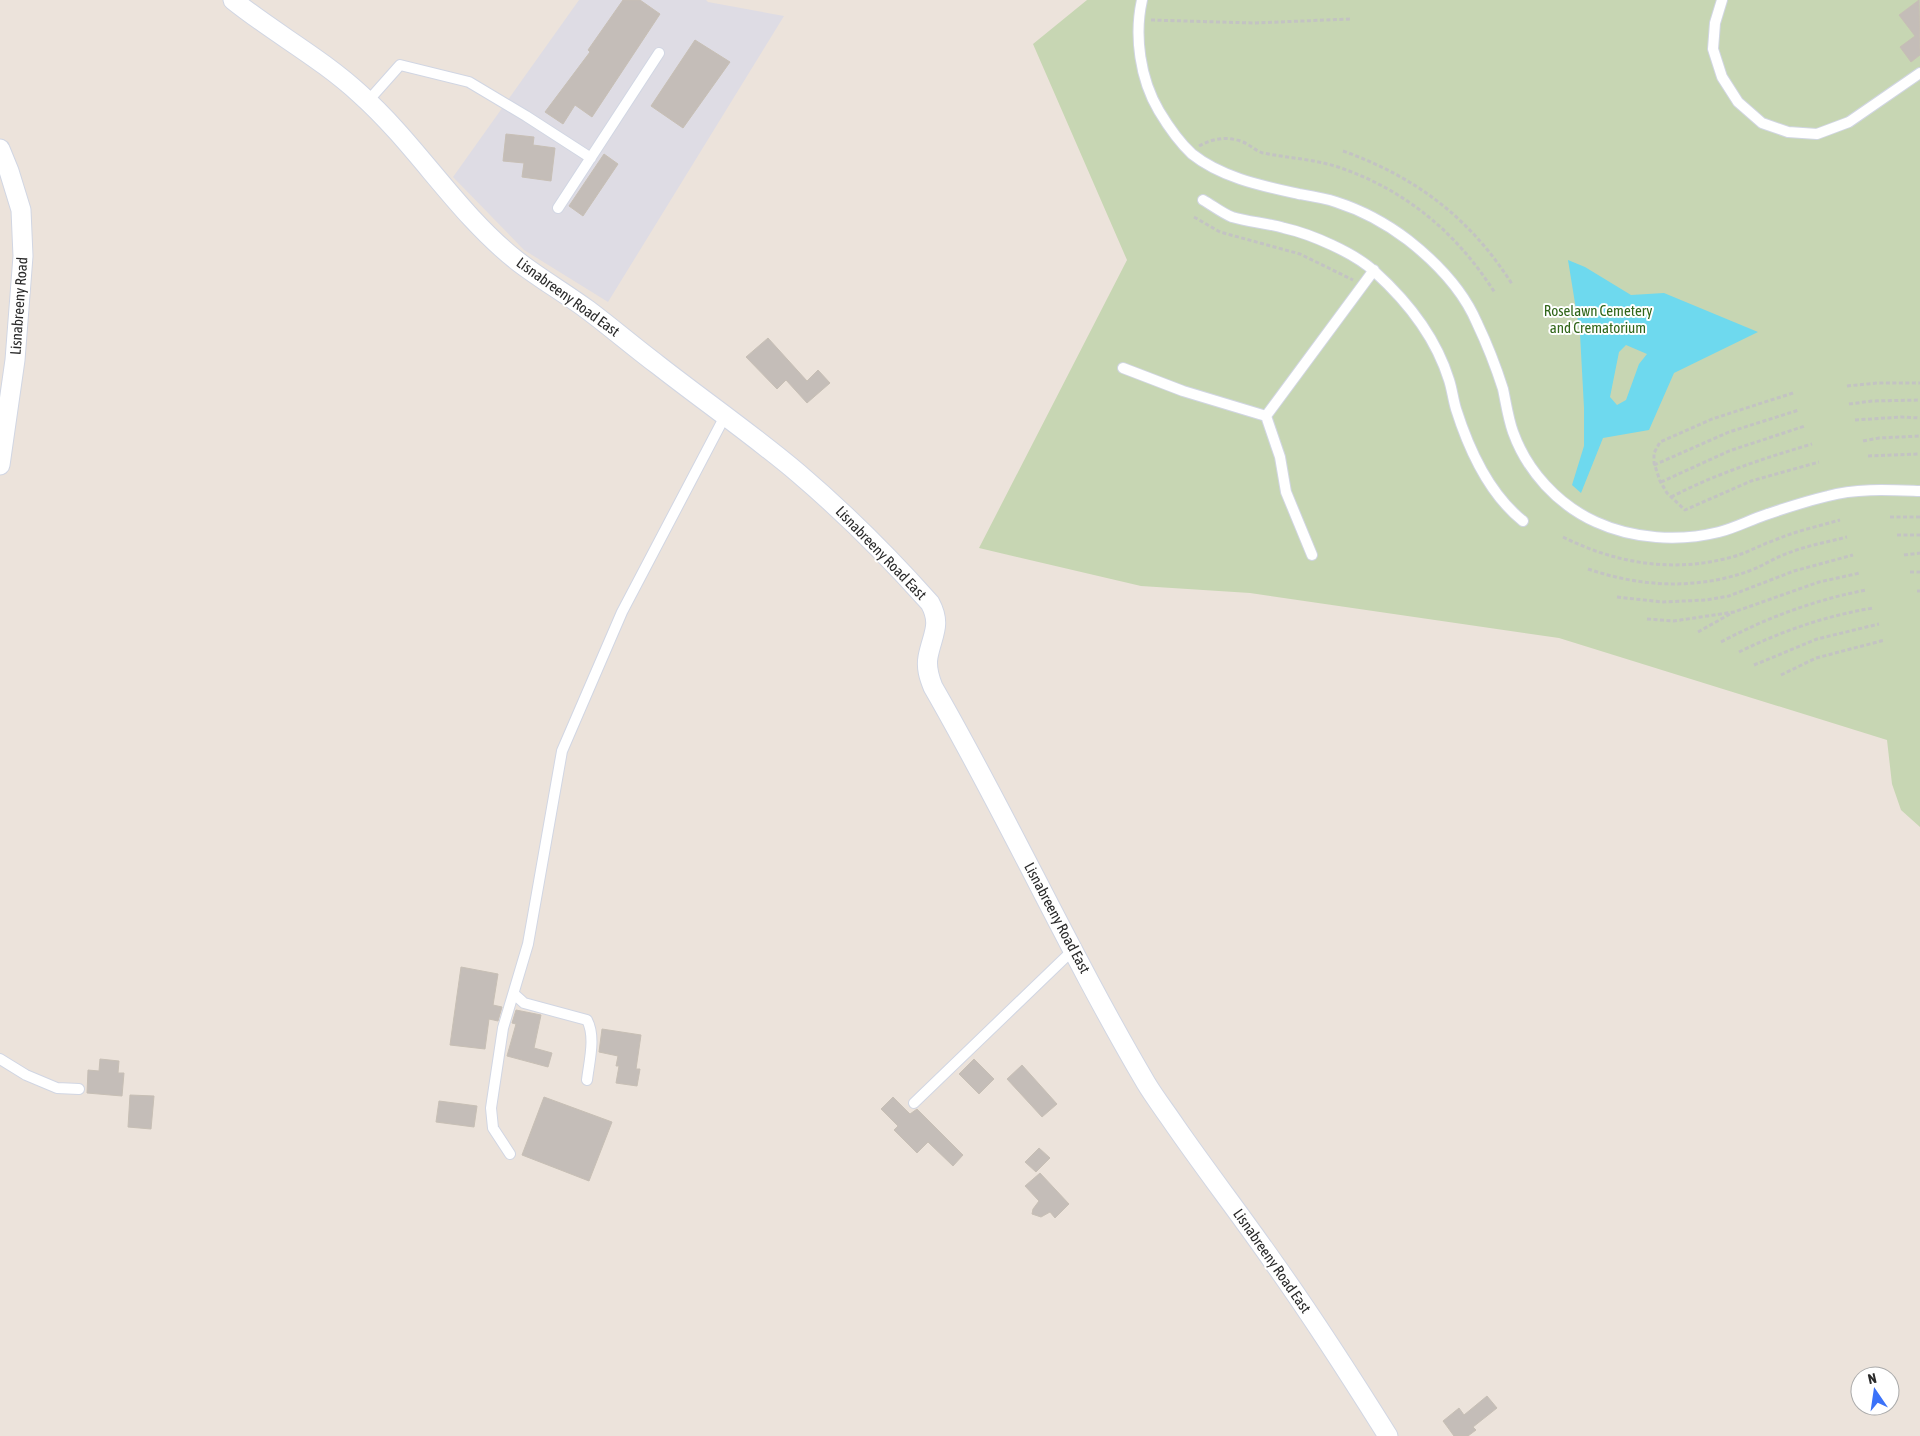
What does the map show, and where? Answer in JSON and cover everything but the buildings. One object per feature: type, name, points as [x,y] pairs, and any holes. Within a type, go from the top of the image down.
[{"type":"street","name":"Lisnabreeny Road East","points":[[233,0],[336,74],[368,101],[412,149],[462,210],[488,236],[796,472],[834,505],[930,603],[936,614],[936,623],[928,658],[928,673],[933,688],[984,777],[1031,872],[1147,1085],[1337,1354],[1388,1436]]},
{"type":"street","name":"Lisnabreeny Road","points":[[0,149],[9,171],[20,210],[23,256],[15,360],[0,465]]},
{"type":"lane","points":[[1142,0],[1140,42],[1143,75],[1153,100],[1170,129],[1190,151],[1218,169],[1250,183],[1335,201],[1366,214],[1404,237],[1428,256],[1454,285],[1476,320],[1502,388],[1513,432],[1526,460],[1546,486],[1571,508],[1596,522],[1628,533],[1662,538],[1682,537],[1719,532],[1768,514],[1831,495],[1880,490],[1920,490]]},
{"type":"lane","points":[[1722,0],[1715,22],[1713,49],[1722,77],[1738,102],[1762,123],[1788,132],[1817,134],[1850,122],[1920,73]]},
{"type":"lane","points":[[558,208],[659,53]]},
{"type":"lane","points":[[368,101],[400,65],[469,82],[591,158]]},
{"type":"lane","points":[[1203,200],[1231,216],[1285,228],[1332,244],[1374,270],[1413,311],[1435,348],[1449,379],[1458,414],[1475,460],[1498,494],[1514,514],[1523,521]]},
{"type":"lane","points":[[1266,416],[1374,270]]},
{"type":"lane","points":[[1123,368],[1183,391],[1266,416]]},
{"type":"lane","points":[[510,1154],[493,1128],[491,1108],[503,1028],[528,944],[562,751],[622,612],[725,416]]},
{"type":"lane","points":[[1266,416],[1280,457],[1286,492],[1312,555]]},
{"type":"lane","points":[[914,1103],[1073,950]]},
{"type":"lane","points":[[514,994],[524,1003],[588,1020],[592,1040],[587,1080]]},
{"type":"lane","points":[[0,1059],[26,1076],[57,1088],[79,1089]]},
{"type":"path","points":[[1140,19],[1254,23],[1350,19]]},
{"type":"path","points":[[1190,151],[1208,141],[1232,138],[1260,152],[1295,157],[1338,167],[1378,185],[1407,201],[1446,232],[1475,264],[1495,293]]},
{"type":"path","points":[[1343,151],[1369,160],[1393,172],[1438,201],[1474,233],[1492,254],[1512,284]]},
{"type":"path","points":[[1194,217],[1220,232],[1300,254],[1363,285]]},
{"type":"path","points":[[1847,386],[1878,383],[1920,383]]},
{"type":"path","points":[[1793,393],[1712,419],[1660,442],[1654,453],[1654,465],[1661,482],[1671,498],[1685,510],[1751,481],[1819,462]]},
{"type":"path","points":[[1849,404],[1872,401],[1920,400]]},
{"type":"path","points":[[1654,465],[1729,432],[1799,410]]},
{"type":"path","points":[[1856,420],[1920,418]]},
{"type":"path","points":[[1661,482],[1729,451],[1805,426]]},
{"type":"path","points":[[1863,441],[1879,438],[1920,436]]},
{"type":"path","points":[[1671,498],[1705,480],[1753,462],[1812,444]]},
{"type":"path","points":[[1868,456],[1920,454]]},
{"type":"path","points":[[1890,517],[1920,517]]},
{"type":"path","points":[[1897,535],[1920,535]]},
{"type":"path","points":[[1588,568],[1628,580],[1668,585],[1689,584],[1730,577],[1763,566],[1787,553],[1847,537]]},
{"type":"path","points":[[1904,555],[1920,553]]},
{"type":"path","points":[[1618,597],[1662,602],[1706,600],[1729,596],[1794,571],[1854,555]]},
{"type":"path","points":[[1910,572],[1920,572]]},
{"type":"path","points":[[1698,632],[1734,612],[1819,582],[1860,573]]},
{"type":"path","points":[[1721,642],[1761,622],[1793,609],[1866,590]]},
{"type":"path","points":[[1739,652],[1806,624],[1828,617],[1873,608]]},
{"type":"path","points":[[1647,620],[1674,621],[1734,612]]},
{"type":"path","points":[[1754,665],[1817,639],[1879,624]]},
{"type":"path","points":[[1781,675],[1816,658],[1885,640]]},
{"type":"shaded area","points":[[579,0],[706,0],[708,2],[784,16],[608,302],[524,250],[453,177]]},
{"type":"green space","name":"Roselawn Cemetery and Crematorium","points":[[1087,0],[1920,0],[1920,827],[1901,810],[1892,784],[1887,740],[1559,638],[1250,593],[1141,586],[979,548],[1127,260],[1033,44]]},
{"type":"water","points":[[1568,260],[1585,267],[1631,295],[1664,293],[1758,332],[1674,373],[1649,430],[1603,438],[1581,493],[1572,485],[1584,446],[1580,334]],"holes":[[[1626,345],[1647,354],[1639,364],[1626,400],[1617,405],[1610,397],[1619,352]]]}]
